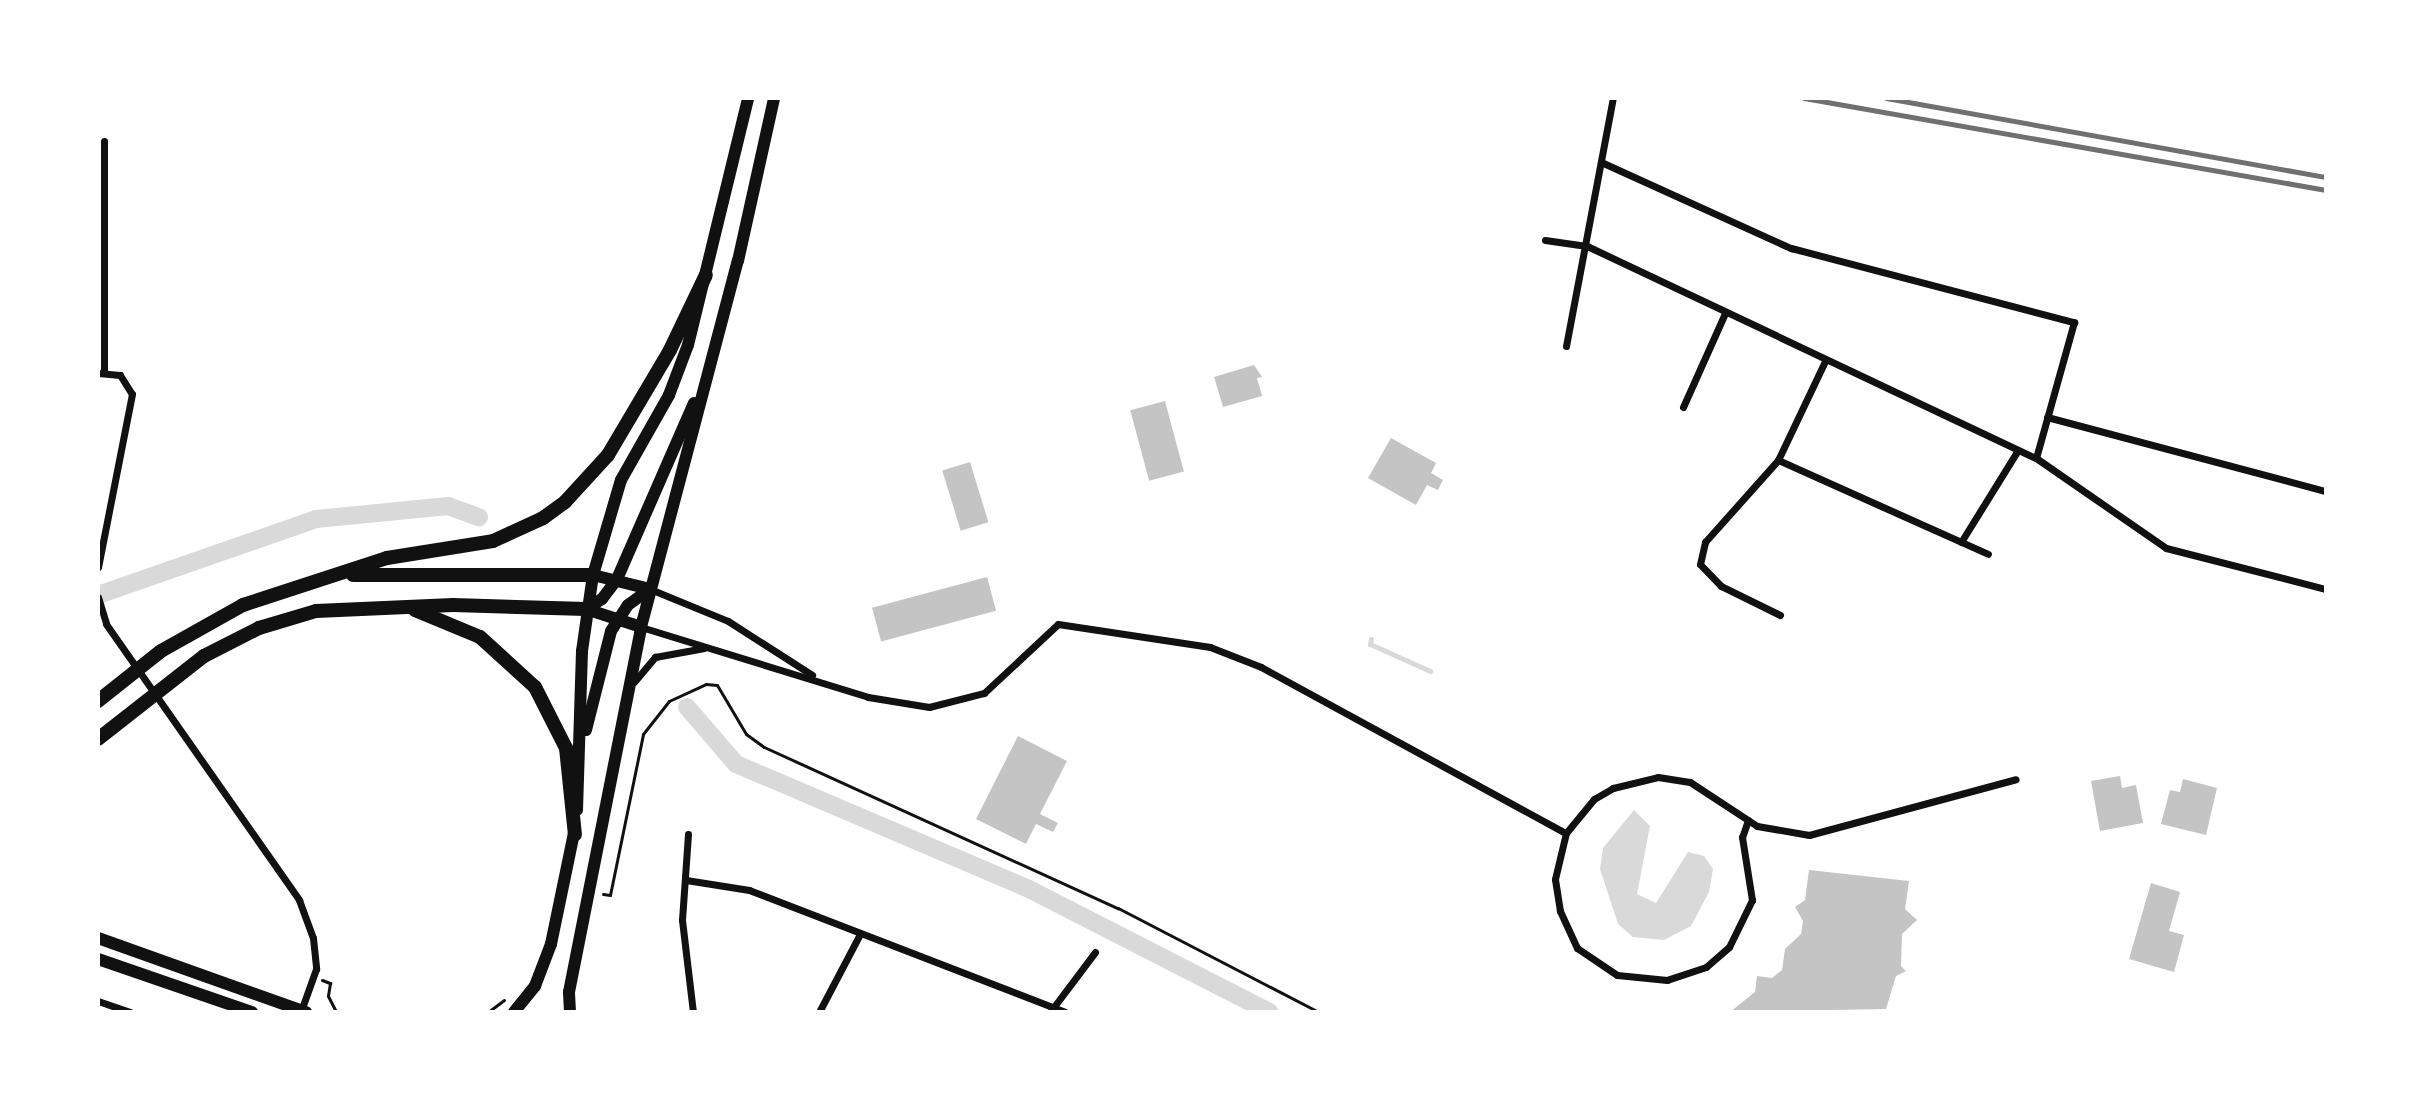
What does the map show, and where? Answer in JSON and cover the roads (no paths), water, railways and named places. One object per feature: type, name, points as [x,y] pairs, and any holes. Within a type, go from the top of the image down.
[{"type":"highway","points":[[98,701],[161,651],[270,594],[387,558],[493,541],[565,502],[608,455],[636,413],[706,275]]},
{"type":"highway","points":[[329,576],[593,575]]},
{"type":"highway","points":[[98,739],[165,683],[215,650],[259,628],[316,611],[403,607],[586,609]]},
{"type":"highway","points":[[403,607],[473,632],[521,670],[547,704],[566,748],[575,835]]},
{"type":"main road","points":[[514,1012],[535,986],[551,944],[575,835],[582,741],[586,609],[593,575],[621,480],[669,395],[688,345],[748,98]]},
{"type":"main road","points":[[570,1012],[569,992],[641,627],[707,377],[774,98]]},
{"type":"main road","points":[[586,609],[602,599],[617,579],[654,485],[707,377]]},
{"type":"main road","points":[[593,575],[650,589]]},
{"type":"main road","points":[[582,741],[617,619],[650,589]]},
{"type":"main road","points":[[586,609],[641,627]]},
{"type":"main road","points":[[98,938],[303,1011]]},
{"type":"main road","points":[[98,959],[252,1012]]},
{"type":"street","points":[[1566,346],[1613,98]]},
{"type":"street","points":[[98,567],[132,394],[125,379],[101,373],[104,141]]},
{"type":"street","points":[[1601,162],[1791,248],[2074,322],[2036,458]]},
{"type":"street","points":[[1545,240],[1587,246],[2036,458],[2166,548],[2326,589]]},
{"type":"street","points":[[1683,407],[1725,313]]},
{"type":"street","points":[[1780,615],[1721,586],[1700,564],[1705,542],[1778,460],[1825,361]]},
{"type":"street","points":[[2047,417],[2326,491]]},
{"type":"street","points":[[1961,542],[2018,450]]},
{"type":"street","points":[[1778,460],[1988,554]]},
{"type":"street","points":[[650,589],[728,621],[820,680]]},
{"type":"street","points":[[98,597],[106,624],[299,900],[313,938],[315,977],[303,1011]]},
{"type":"street","points":[[641,627],[898,704],[929,707],[984,693],[1058,624],[1173,640],[1261,667],[1566,833]]},
{"type":"street","points":[[626,698],[655,657],[710,648]]},
{"type":"street","points":[[1748,820],[1742,837],[1752,900],[1743,927],[1706,967],[1667,980],[1617,975],[1577,948],[1560,911],[1555,879],[1566,833],[1594,799],[1613,788],[1658,777],[1690,782],[1748,820],[1809,835],[2016,779]]},
{"type":"street","points":[[688,834],[682,920],[693,1012]]},
{"type":"street","points":[[686,880],[749,890],[1065,1012]]},
{"type":"street","points":[[819,1012],[860,934]]},
{"type":"street","points":[[1052,1009],[1095,952]]},
{"type":"street","points":[[98,1001],[130,1012]]},
{"type":"waterway","points":[[98,595],[316,519],[448,506],[479,517]]},
{"type":"waterway","points":[[1371,639],[1370,644],[1430,671]]},
{"type":"waterway","points":[[687,707],[736,764],[1029,889],[1269,1012]]},
{"type":"railway","points":[[1804,98],[2326,190]]},
{"type":"railway","points":[[1886,98],[2326,177]]}]
